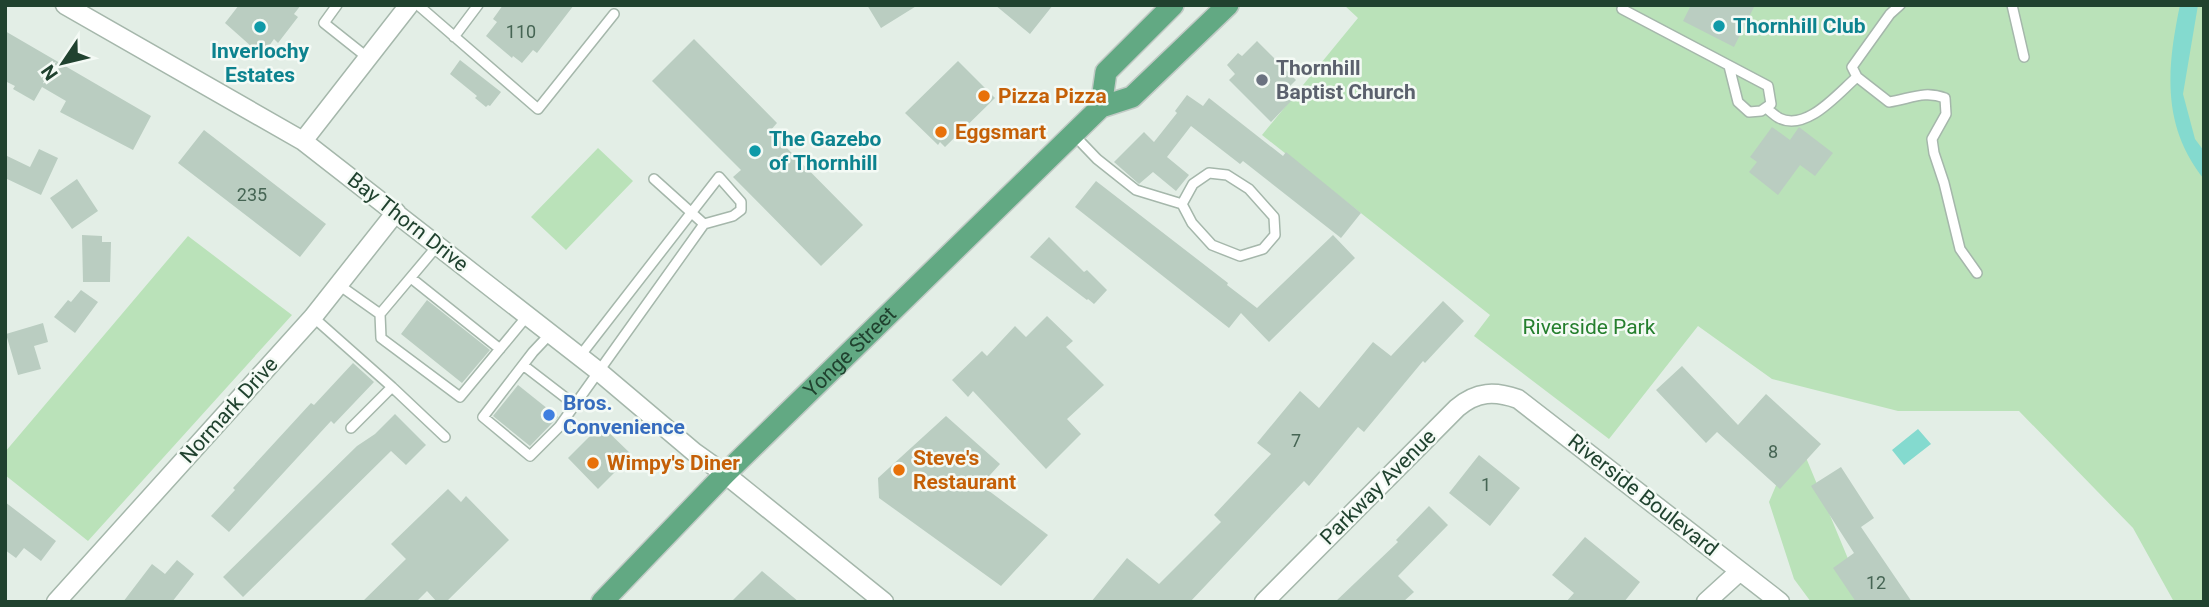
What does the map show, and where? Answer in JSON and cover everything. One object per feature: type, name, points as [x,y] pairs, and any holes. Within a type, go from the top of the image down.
[{"type":"main road","points":[[1101,107],[1106,72],[1173,5]]},
{"type":"main road","name":"Yonge Street","points":[[602,602],[725,474],[1101,107],[1132,97],[1228,5]]},
{"type":"street","name":"Bay Thorn Drive","points":[[65,5],[303,141],[580,356],[694,452],[884,602]]},
{"type":"street","points":[[303,141],[409,5]]},
{"type":"street","name":"Normark Drive","points":[[55,602],[313,317],[396,212]]},
{"type":"street","name":"Riverside Boulevard","points":[[1502,394],[1518,399],[1535,411],[1780,602]]},
{"type":"street","name":"Parkway Avenue","points":[[1264,602],[1457,408],[1475,396],[1502,394]]},
{"type":"street","points":[[1706,602],[1740,571]]},
{"type":"lane","points":[[337,5],[324,23],[368,58]]},
{"type":"lane","points":[[418,5],[538,109],[614,14]]},
{"type":"lane","points":[[454,37],[478,5]]},
{"type":"lane","points":[[1900,5],[1890,14],[1852,67],[1857,77],[1889,102],[1918,94],[1934,94],[1945,98],[1947,114],[1933,138],[1934,153],[1960,249],[1977,273]]},
{"type":"lane","points":[[2012,5],[2024,57]]},
{"type":"lane","points":[[1622,9],[1768,86],[1771,104],[1761,111],[1749,112],[1738,102],[1729,66]]},
{"type":"lane","points":[[1766,108],[1781,119],[1794,121],[1812,116],[1857,77]]},
{"type":"lane","points":[[1073,134],[1097,159],[1136,190],[1182,204],[1192,223],[1212,245],[1240,256],[1263,250],[1276,235],[1273,217],[1249,189],[1227,175],[1209,173],[1193,184],[1182,204]]},
{"type":"lane","points":[[551,333],[483,417],[530,456],[559,427],[597,370],[704,224],[733,216],[741,210],[741,202],[719,177],[580,356]]},
{"type":"lane","points":[[653,179],[704,224]]},
{"type":"lane","points":[[438,245],[380,314],[381,338],[460,397],[528,315]]},
{"type":"lane","points":[[411,278],[500,348]]},
{"type":"lane","points":[[339,285],[380,314]]},
{"type":"lane","points":[[313,317],[444,437]]},
{"type":"lane","points":[[523,365],[575,405]]},
{"type":"lane","points":[[351,428],[392,387]]},
{"type":"green space","name":"Riverside Park","points":[[1344,5],[2204,5],[2204,602],[2174,602],[2133,528],[2019,411],[1898,411],[1772,379],[1698,326],[1609,439],[1474,336],[1490,315],[1262,135],[1358,18]]},
{"type":"green space","points":[[598,148],[633,181],[566,250],[531,217]]},
{"type":"green space","points":[[188,236],[292,315],[88,541],[5,475],[5,452]]},
{"type":"green space","points":[[1797,436],[1866,602],[1811,602],[1794,579],[1769,502]]},
{"type":"water","points":[[2180,5],[2198,5],[2183,94],[2195,139],[2204,151],[2204,179],[2190,159],[2174,117],[2171,95],[2172,51]]},
{"type":"water","points":[[1918,429],[1931,444],[1904,465],[1892,450]]},
{"type":"building","name":"Inverlochy Estates","points":[[239,5],[301,5],[294,14],[298,17],[278,43],[274,39],[264,53],[253,45],[252,47],[225,23]]},
{"type":"building","points":[[503,5],[574,5],[537,53],[533,50],[522,63],[486,36],[497,22],[493,19]]},
{"type":"building","points":[[867,5],[918,5],[881,28]]},
{"type":"building","points":[[995,5],[1053,5],[1030,34]]},
{"type":"building","name":"Thornhill Club","points":[[1691,5],[1755,5],[1734,47],[1683,21]]},
{"type":"building","points":[[5,31],[151,116],[133,150],[60,112],[66,101],[42,87],[34,101],[13,89],[15,86],[5,81]]},
{"type":"building","name":"The Gazebo of Thornhill","points":[[694,39],[777,123],[770,131],[863,225],[821,266],[733,177],[741,170],[652,81]]},
{"type":"building","name":"Thornhill Baptist Church","points":[[1257,41],[1296,80],[1287,89],[1295,97],[1271,122],[1229,80],[1235,74],[1227,65],[1238,53],[1242,56]]},
{"type":"building","points":[[460,60],[501,92],[490,106],[486,107],[450,74]]},
{"type":"building","points":[[958,61],[995,98],[945,147],[940,142],[938,145],[905,113]]},
{"type":"building","points":[[1187,95],[1203,106],[1209,98],[1283,156],[1286,152],[1361,213],[1341,238],[1243,161],[1240,164],[1191,126],[1167,157],[1189,175],[1176,191],[1153,172],[1139,184],[1114,162],[1144,132],[1154,142],[1177,113],[1175,111]]},
{"type":"building","points":[[1772,127],[1790,140],[1799,127],[1833,153],[1815,176],[1800,165],[1778,195],[1749,172],[1757,162],[1750,157]]},
{"type":"building","points":[[204,130],[326,224],[300,257],[178,163]]},
{"type":"building","points":[[39,149],[58,158],[41,195],[5,178],[5,155],[30,167]]},
{"type":"building","points":[[77,179],[98,211],[72,229],[50,198]]},
{"type":"building","points":[[1096,181],[1257,308],[1333,235],[1355,258],[1269,342],[1241,313],[1229,328],[1075,207]]},
{"type":"building","points":[[82,235],[102,236],[102,242],[111,242],[110,282],[83,282]]},
{"type":"building","points":[[1049,237],[1084,272],[1087,270],[1107,290],[1094,304],[1030,257]]},
{"type":"building","points":[[81,290],[98,302],[75,333],[54,317],[68,300],[71,302]]},
{"type":"building","points":[[427,300],[490,350],[462,383],[401,334]]},
{"type":"building","points":[[1443,301],[1464,321],[1425,363],[1423,361],[1364,432],[1358,427],[1309,486],[1304,481],[1190,602],[1091,602],[1127,558],[1159,584],[1221,522],[1214,515],[1271,454],[1257,443],[1300,391],[1319,408],[1373,342],[1391,356]]},
{"type":"building","points":[[1047,316],[1073,341],[1066,347],[1104,385],[1067,419],[1081,434],[1046,469],[973,391],[968,397],[952,380],[982,351],[987,356],[1015,326],[1026,337]]},
{"type":"building","points":[[43,323],[48,342],[34,346],[41,369],[18,375],[6,334]]},
{"type":"building","points":[[353,363],[374,382],[334,424],[331,421],[229,532],[211,516],[311,403],[314,405]]},
{"type":"building","points":[[1682,366],[1738,425],[1766,394],[1821,444],[1780,489],[1717,432],[1706,443],[1656,390]]},
{"type":"building","points":[[518,385],[558,417],[530,446],[493,416]]},
{"type":"building","points":[[395,414],[426,445],[406,465],[391,451],[243,597],[223,577],[357,446],[375,434]]},
{"type":"building","points":[[946,416],[1000,464],[981,485],[1048,535],[1001,586],[879,498],[878,478]]},
{"type":"building","points":[[601,425],[632,455],[598,489],[568,458]]},
{"type":"building","points":[[1479,455],[1520,488],[1490,526],[1449,493]]},
{"type":"building","points":[[1841,467],[1874,518],[1861,527],[1912,602],[1856,602],[1833,568],[1854,553],[1811,486]]},
{"type":"building","points":[[448,489],[461,502],[466,496],[509,540],[446,602],[437,602],[427,591],[416,602],[362,602],[406,559],[391,544]]},
{"type":"building","points":[[5,502],[56,541],[41,561],[24,548],[16,558],[5,550]]},
{"type":"building","points":[[1429,506],[1448,525],[1398,576],[1414,592],[1403,602],[1335,602],[1398,542],[1396,540]]},
{"type":"building","points":[[1585,537],[1640,582],[1624,602],[1566,602],[1574,593],[1552,575]]},
{"type":"building","points":[[177,560],[194,574],[172,602],[123,602],[152,564],[165,574]]},
{"type":"building","points":[[762,571],[799,602],[731,602]]},
{"type":"place","name":"Thornhill Club","points":[[1719,26]]},
{"type":"place","name":"Inverlochy Estates","points":[[260,27]]},
{"type":"place","name":"Thornhill Baptist Church","points":[[1262,80]]},
{"type":"place","name":"Pizza Pizza","points":[[984,96]]},
{"type":"place","name":"Eggsmart","points":[[941,132]]},
{"type":"place","name":"The Gazebo of Thornhill","points":[[755,151]]},
{"type":"place","name":"Bros. Convenience","points":[[549,415]]},
{"type":"place","name":"Wimpy's Diner","points":[[593,463]]},
{"type":"place","name":"Steve's Restaurant","points":[[899,470]]}]
